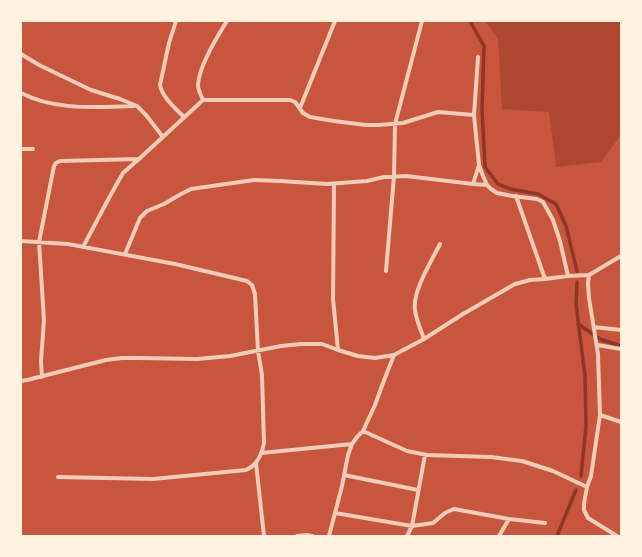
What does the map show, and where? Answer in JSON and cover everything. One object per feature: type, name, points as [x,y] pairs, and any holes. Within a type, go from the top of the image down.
[{"type":"street","points":[[176,21],[168,43],[160,85],[164,96],[184,118]]},
{"type":"street","points":[[203,100],[198,87],[202,69],[216,38],[227,21]]},
{"type":"street","points":[[300,108],[335,21]]},
{"type":"street","points":[[386,271],[394,176],[395,124],[422,21]]},
{"type":"street","points":[[21,54],[39,65],[91,90],[137,106],[163,137]]},
{"type":"street","points":[[478,57],[474,115],[479,165],[487,185],[497,193],[537,199],[542,202],[556,227],[568,276]]},
{"type":"street","points":[[21,93],[30,98],[50,104],[70,107],[137,106]]},
{"type":"street","points":[[83,246],[123,173],[203,100],[290,100],[295,102],[303,113],[310,117],[372,125],[403,123],[438,112],[474,115]]},
{"type":"street","points":[[21,149],[33,149]]},
{"type":"street","points":[[42,377],[41,361],[44,320],[39,242],[54,166],[60,161],[140,159]]},
{"type":"street","points":[[472,184],[479,165]]},
{"type":"street","points":[[124,254],[140,218],[147,211],[164,204],[191,189],[254,180],[334,184],[367,181],[394,176],[487,185]]},
{"type":"street","points":[[334,184],[333,299],[338,350]]},
{"type":"street","points":[[516,196],[545,279]]},
{"type":"street","points":[[21,241],[83,246],[204,270],[247,280],[255,294],[258,351],[262,375],[264,405],[264,442],[263,448],[252,468],[246,470],[154,479],[58,477]]},
{"type":"street","points":[[424,339],[414,309],[415,298],[418,288],[440,244]]},
{"type":"street","points":[[21,381],[106,360],[122,358],[197,360],[301,344],[322,344],[358,356],[375,358],[394,355],[424,339],[463,314],[515,284],[530,280],[589,275],[621,256]]},
{"type":"street","points":[[589,275],[589,298],[598,354],[600,415],[591,476],[587,487],[584,510],[588,518],[617,536]]},
{"type":"street","points":[[594,327],[621,330]]},
{"type":"street","points":[[597,345],[621,349]]},
{"type":"street","points":[[329,536],[352,444],[362,431],[375,406],[382,383],[394,355]]},
{"type":"street","points":[[600,415],[621,422]]},
{"type":"street","points":[[362,431],[407,451],[425,455],[490,457],[522,461],[553,471],[587,487]]},
{"type":"street","points":[[260,453],[352,444]]},
{"type":"street","points":[[407,536],[412,526],[425,455]]},
{"type":"street","points":[[256,463],[264,536]]},
{"type":"street","points":[[344,475],[418,490]]},
{"type":"street","points":[[335,513],[412,526],[433,524],[445,513],[454,509],[509,519],[545,523]]},
{"type":"street","points":[[498,536],[509,519]]},
{"type":"street","points":[[297,536],[312,536]]},
{"type":"shaded area","points":[[485,21],[621,21],[621,135],[601,162],[556,167],[549,112],[502,109],[498,39]]},
{"type":"waterway","points":[[470,21],[484,46],[482,109],[485,167],[498,184],[510,189],[538,194],[556,204],[566,226],[577,271]]},
{"type":"waterway","points":[[577,282],[576,304],[585,376],[586,426],[581,476]]},
{"type":"waterway","points":[[578,324],[600,339],[621,346]]},
{"type":"waterway","points":[[557,536],[576,490]]}]
